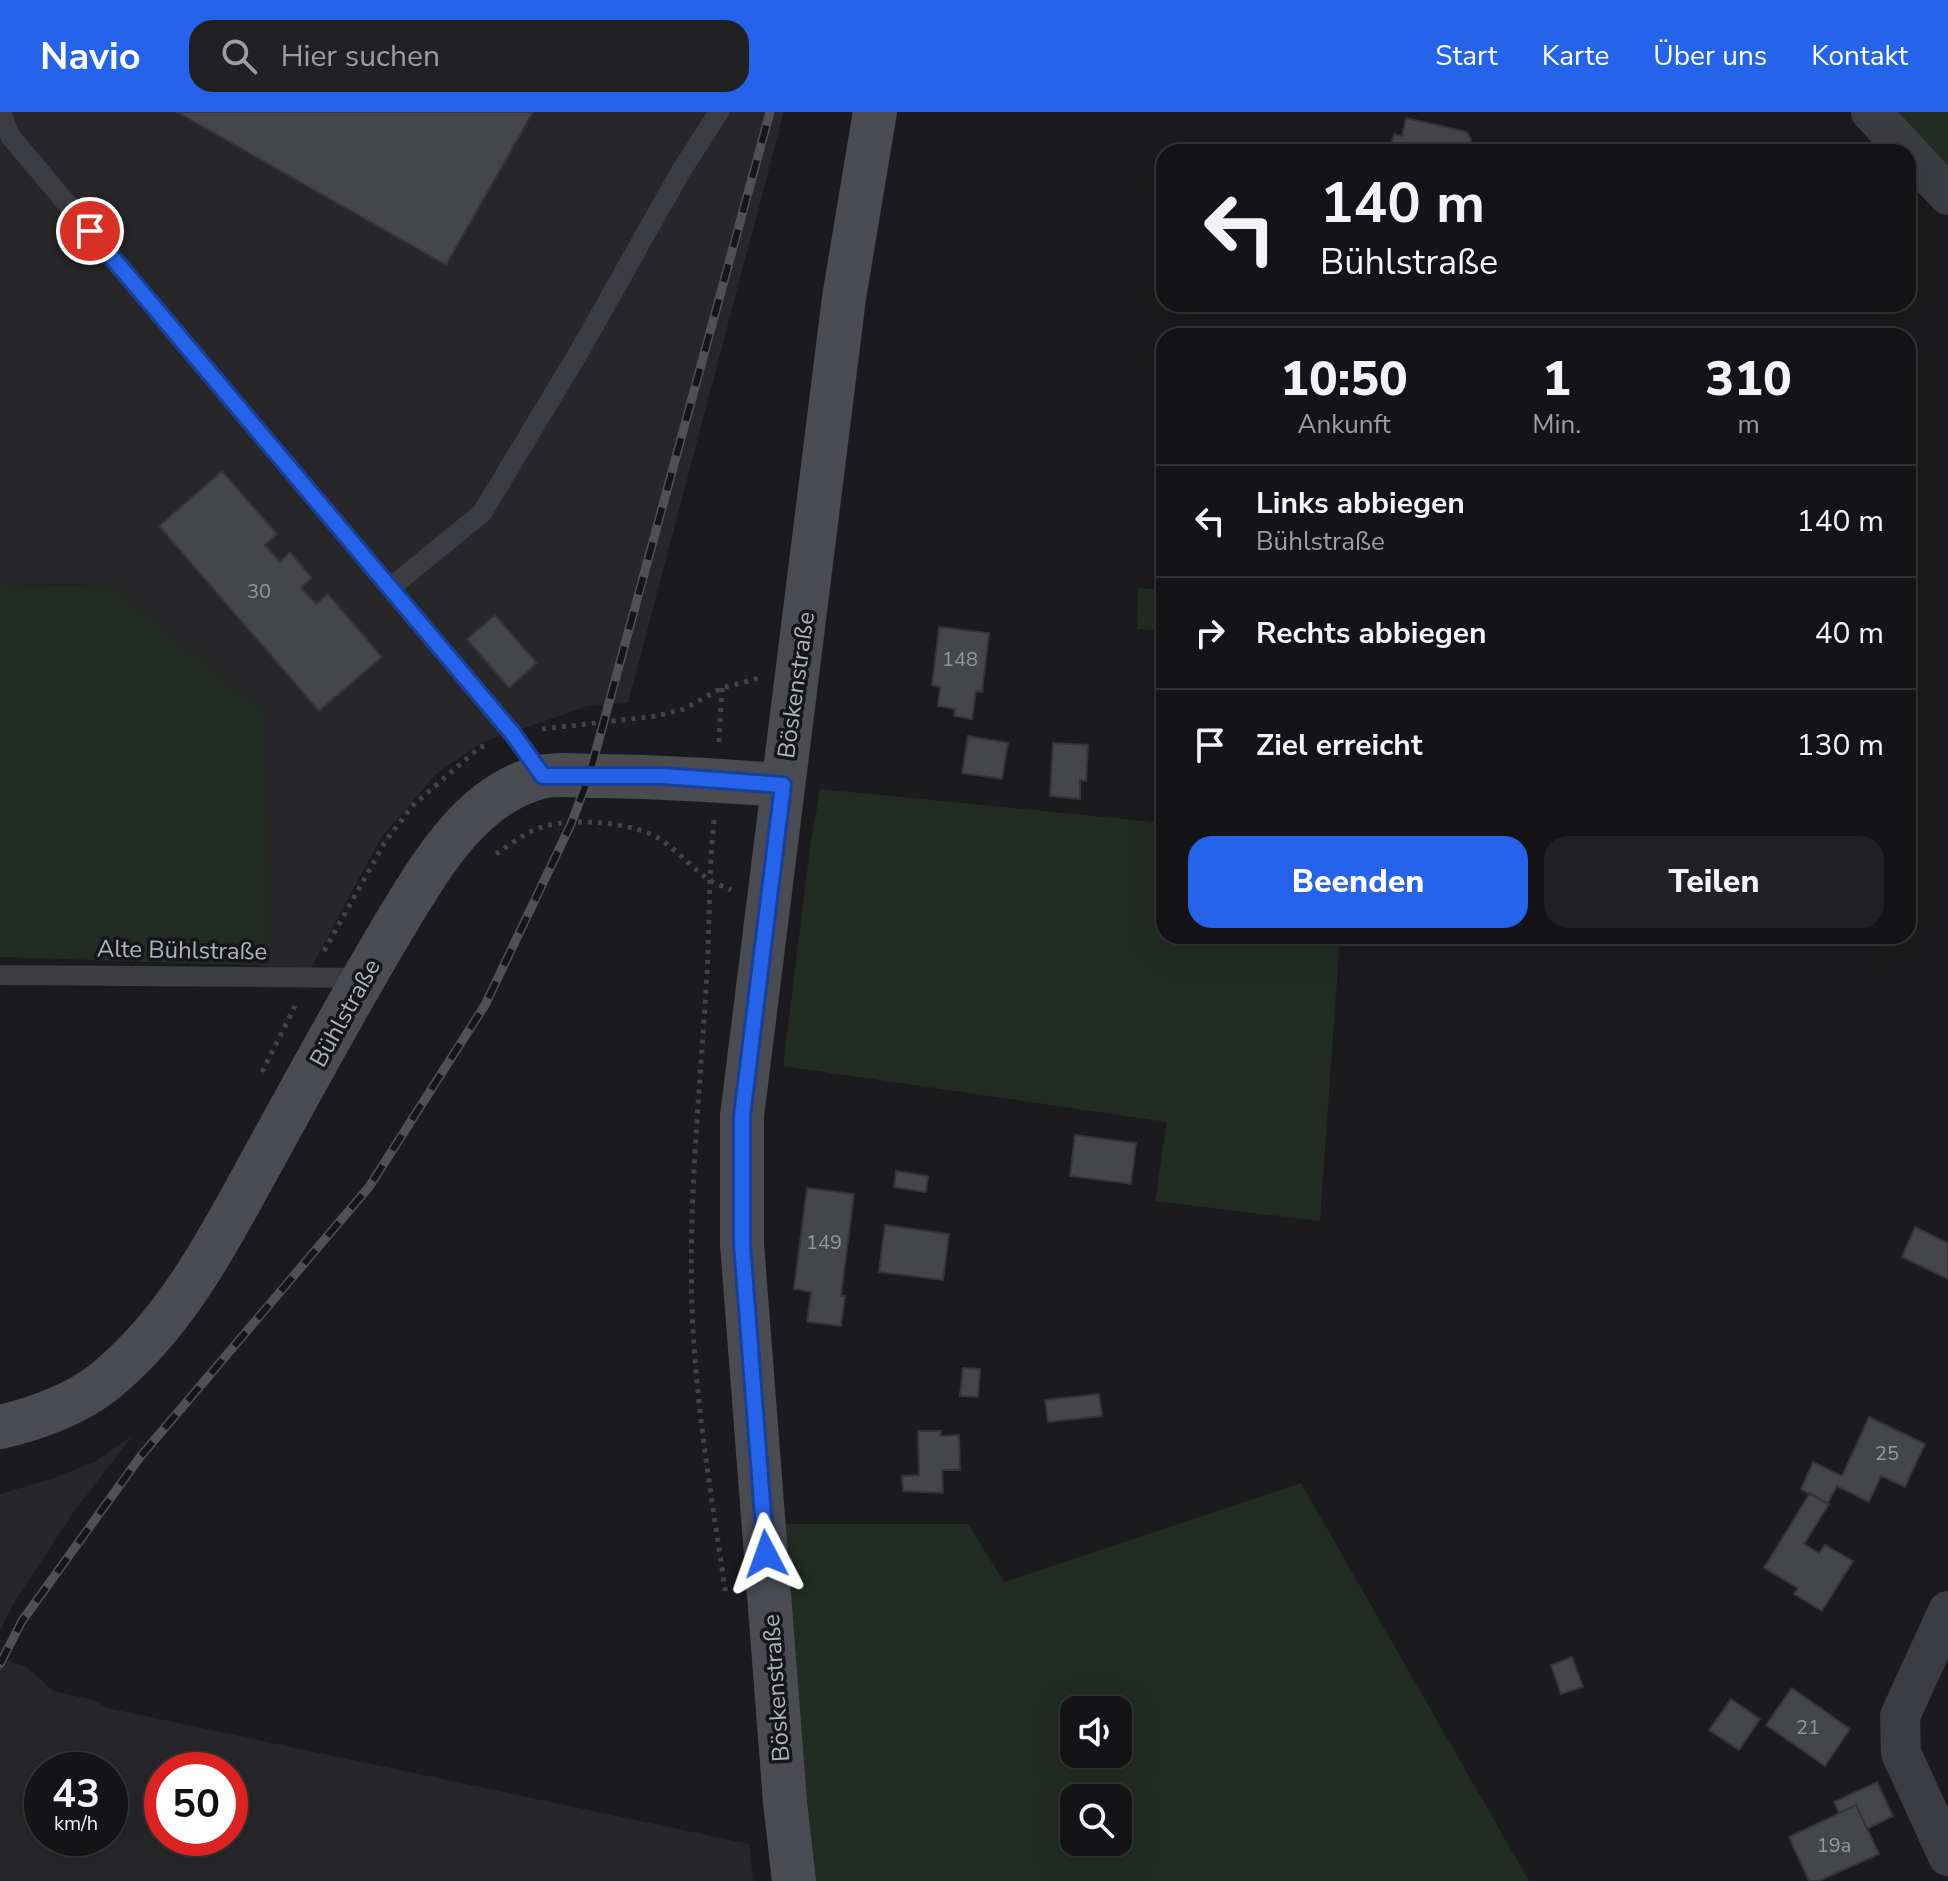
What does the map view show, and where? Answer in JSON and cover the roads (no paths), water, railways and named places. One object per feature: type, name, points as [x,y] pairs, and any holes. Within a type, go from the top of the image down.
[{"type":"main road","name":"Böskenstraße","points":[[794,1881],[785,1802],[742,1244],[742,1116],[844,298],[875,112]]},
{"type":"main road","name":"Bühlstraße","points":[[0,1427],[69,1403],[102,1383],[141,1347],[185,1296],[231,1219],[363,978],[417,888],[450,842],[482,807],[509,789],[543,776],[663,776],[783,785]]},
{"type":"street","points":[[1871,112],[1901,144]]},
{"type":"street","points":[[1916,161],[1948,195]]},
{"type":"street","points":[[1948,1611],[1900,1716],[1901,1753],[1948,1856]]},
{"type":"lane","points":[[1,112],[10,136],[513,734],[543,776]]},
{"type":"lane","points":[[390,588],[482,513],[579,352],[681,171],[719,112]]},
{"type":"lane","name":"Alte Bühlstraße","points":[[0,975],[363,978]]},
{"type":"railway","points":[[0,1664],[22,1621],[140,1457],[369,1187],[485,1005],[571,824],[589,776],[770,112]]}]
